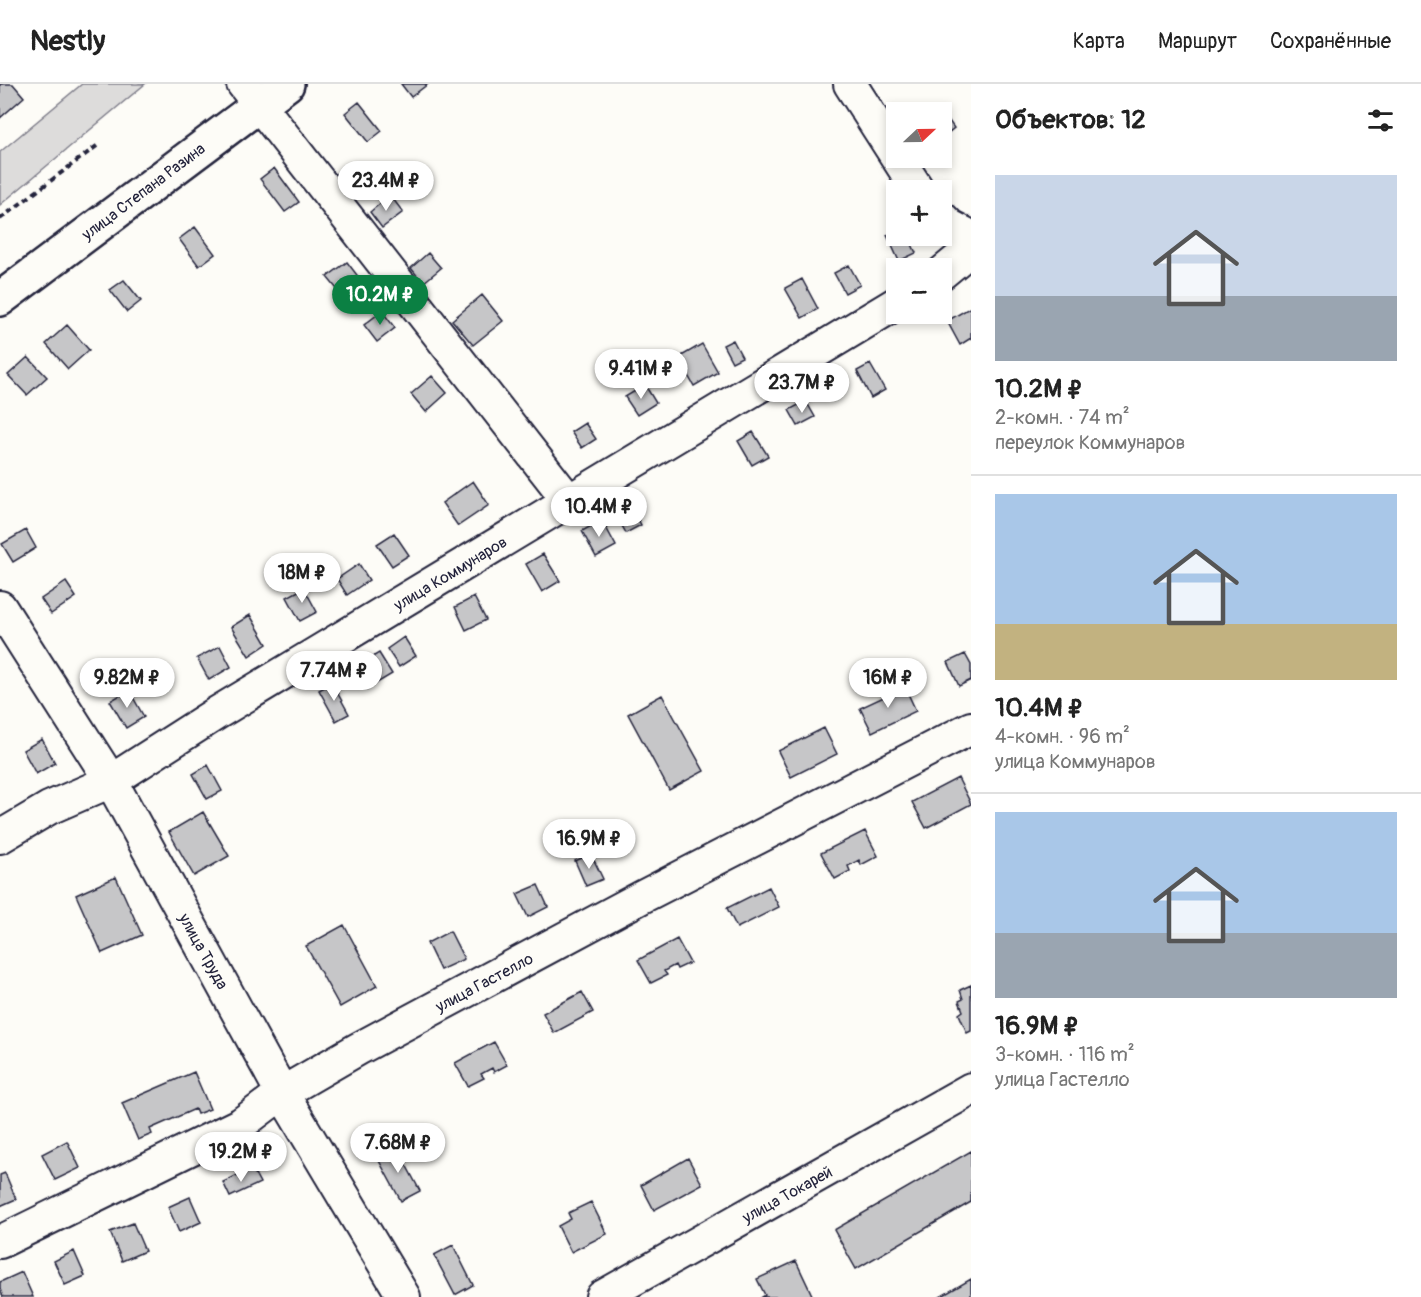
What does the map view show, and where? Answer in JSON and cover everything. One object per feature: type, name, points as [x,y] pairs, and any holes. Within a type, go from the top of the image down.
[{"type":"main road","name":"улица Степана Разина","points":[[0,299],[251,94],[287,84]]},
{"type":"street","points":[[850,84],[912,180]]},
{"type":"street","points":[[251,94],[569,501]]},
{"type":"street","points":[[952,227],[971,237]]},
{"type":"street","points":[[952,265],[971,249]]},
{"type":"street","name":"улица Коммунаров","points":[[0,837],[49,808],[111,781],[227,707],[886,310]]},
{"type":"street","name":"улица Труда","points":[[0,607],[111,781],[282,1093],[404,1297]]},
{"type":"street","name":"улица Гастелло","points":[[0,1242],[241,1124],[282,1093],[358,1049],[642,897],[971,728]]},
{"type":"street","name":"улица Токарей","points":[[602,1297],[971,1089]]},
{"type":"path","points":[[0,219],[98,145]]},
{"type":"shaded area","points":[[82,84],[145,84],[0,205],[0,152]]},
{"type":"building","points":[[0,84],[13,84],[24,97],[0,118]]},
{"type":"building","points":[[401,84],[428,84],[411,97]]},
{"type":"building","points":[[359,102],[382,131],[368,142],[345,113]]},
{"type":"building","points":[[274,168],[299,202],[285,212],[260,179]]},
{"type":"building","points":[[390,195],[403,212],[382,228],[370,212]]},
{"type":"building","points":[[195,227],[215,254],[199,266],[179,239]]},
{"type":"building","points":[[892,246],[913,246],[916,253],[905,258],[898,258]]},
{"type":"building","points":[[428,253],[441,268],[423,283],[411,268]]},
{"type":"building","points":[[347,262],[360,279],[341,294],[327,277]]},
{"type":"building","points":[[849,265],[860,285],[845,293],[834,273]]},
{"type":"building","points":[[802,279],[818,309],[802,318],[785,288]]},
{"type":"building","points":[[124,280],[141,301],[127,312],[110,290]]},
{"type":"building","points":[[482,295],[503,321],[473,345],[452,320]]},
{"type":"building","points":[[971,307],[971,338],[960,345],[949,324],[952,324],[952,318]]},
{"type":"building","points":[[382,311],[395,328],[377,342],[364,325]]},
{"type":"building","points":[[67,325],[89,350],[68,369],[46,344]]},
{"type":"building","points":[[733,340],[742,357],[732,362],[723,345]]},
{"type":"building","points":[[702,344],[718,372],[694,386],[678,358]]},
{"type":"building","points":[[28,357],[47,377],[27,395],[8,375]]},
{"type":"building","points":[[870,364],[885,390],[871,398],[857,371]]},
{"type":"building","points":[[432,376],[447,393],[426,412],[411,394]]},
{"type":"building","points":[[645,385],[656,403],[637,415],[625,397]]},
{"type":"building","points":[[806,401],[815,417],[798,426],[789,410]]},
{"type":"building","points":[[585,423],[596,439],[582,448],[571,432]]},
{"type":"building","points":[[753,432],[768,456],[752,465],[738,441]]},
{"type":"building","points":[[473,481],[489,505],[458,526],[442,503]]},
{"type":"building","points":[[630,504],[641,525],[626,533],[615,513]]},
{"type":"building","points":[[602,520],[616,546],[596,557],[582,531]]},
{"type":"building","points":[[26,530],[36,548],[13,562],[2,544]]},
{"type":"building","points":[[394,533],[409,555],[392,566],[377,544]]},
{"type":"building","points":[[543,554],[560,581],[542,592],[526,564]]},
{"type":"building","points":[[359,564],[369,580],[347,595],[337,579]]},
{"type":"building","points":[[66,582],[76,597],[51,614],[41,599]]},
{"type":"building","points":[[304,588],[317,612],[300,621],[287,597]]},
{"type":"building","points":[[474,597],[486,620],[466,630],[455,607]]},
{"type":"building","points":[[250,615],[267,644],[249,656],[231,627]]},
{"type":"building","points":[[404,637],[416,656],[399,667],[387,649]]},
{"type":"building","points":[[220,646],[231,667],[209,680],[197,658]]},
{"type":"building","points":[[379,653],[392,674],[367,689],[354,668]]},
{"type":"building","points":[[965,654],[971,665],[971,680],[959,686],[948,662]]},
{"type":"building","points":[[332,683],[349,714],[336,721],[319,690]]},
{"type":"building","points":[[905,687],[916,711],[872,732],[860,708]]},
{"type":"building","points":[[129,690],[144,717],[126,728],[110,701]]},
{"type":"building","points":[[662,695],[704,771],[669,790],[628,714]]},
{"type":"building","points":[[824,728],[837,754],[791,777],[778,751]]},
{"type":"building","points":[[42,739],[55,763],[36,774],[23,750]]},
{"type":"building","points":[[208,765],[222,791],[207,799],[193,774]]},
{"type":"building","points":[[958,778],[971,804],[926,828],[912,802]]},
{"type":"building","points":[[203,812],[229,856],[194,876],[169,832]]},
{"type":"building","points":[[865,831],[878,856],[861,865],[859,860],[848,866],[850,871],[835,879],[821,853]]},
{"type":"building","points":[[591,854],[603,879],[586,886],[575,861]]},
{"type":"building","points":[[116,877],[142,935],[102,953],[76,895]]},
{"type":"building","points":[[538,885],[548,907],[528,917],[517,894]]},
{"type":"building","points":[[769,887],[779,907],[737,928],[727,908]]},
{"type":"building","points":[[344,925],[377,986],[340,1007],[306,946]]},
{"type":"building","points":[[450,931],[464,959],[440,970],[427,943]]},
{"type":"building","points":[[677,939],[690,963],[677,969],[675,965],[664,971],[667,975],[651,983],[638,960]]},
{"type":"building","points":[[971,985],[971,1031],[967,1033],[959,1014],[963,1011],[959,1001],[963,999],[960,990]]},
{"type":"building","points":[[582,992],[593,1012],[554,1033],[543,1013]]},
{"type":"building","points":[[494,1042],[507,1065],[494,1072],[492,1068],[481,1074],[484,1078],[468,1086],[455,1063]]},
{"type":"building","points":[[194,1072],[210,1109],[197,1114],[195,1109],[150,1129],[152,1134],[138,1140],[122,1103]]},
{"type":"building","points":[[67,1141],[80,1168],[55,1180],[42,1154]]},
{"type":"building","points":[[396,1146],[420,1191],[401,1201],[377,1157]]},
{"type":"building","points":[[971,1151],[971,1202],[856,1269],[834,1230]]},
{"type":"building","points":[[688,1158],[702,1184],[654,1210],[641,1185]]},
{"type":"building","points":[[252,1168],[260,1183],[230,1197],[223,1182]]},
{"type":"building","points":[[5,1173],[16,1199],[0,1206],[0,1175]]},
{"type":"building","points":[[190,1197],[201,1222],[179,1232],[168,1207]]},
{"type":"building","points":[[591,1202],[607,1234],[571,1252],[558,1226],[571,1219],[568,1213]]},
{"type":"building","points":[[133,1223],[145,1251],[122,1261],[110,1232]]},
{"type":"building","points":[[453,1245],[473,1285],[455,1295],[434,1255]]},
{"type":"building","points":[[74,1251],[85,1276],[65,1285],[54,1261]]},
{"type":"building","points":[[796,1261],[813,1297],[762,1297],[765,1295],[757,1279]]},
{"type":"building","points":[[22,1272],[33,1297],[3,1297],[0,1282]]},
{"type":"building","points":[[971,1279],[971,1297],[940,1297]]}]
